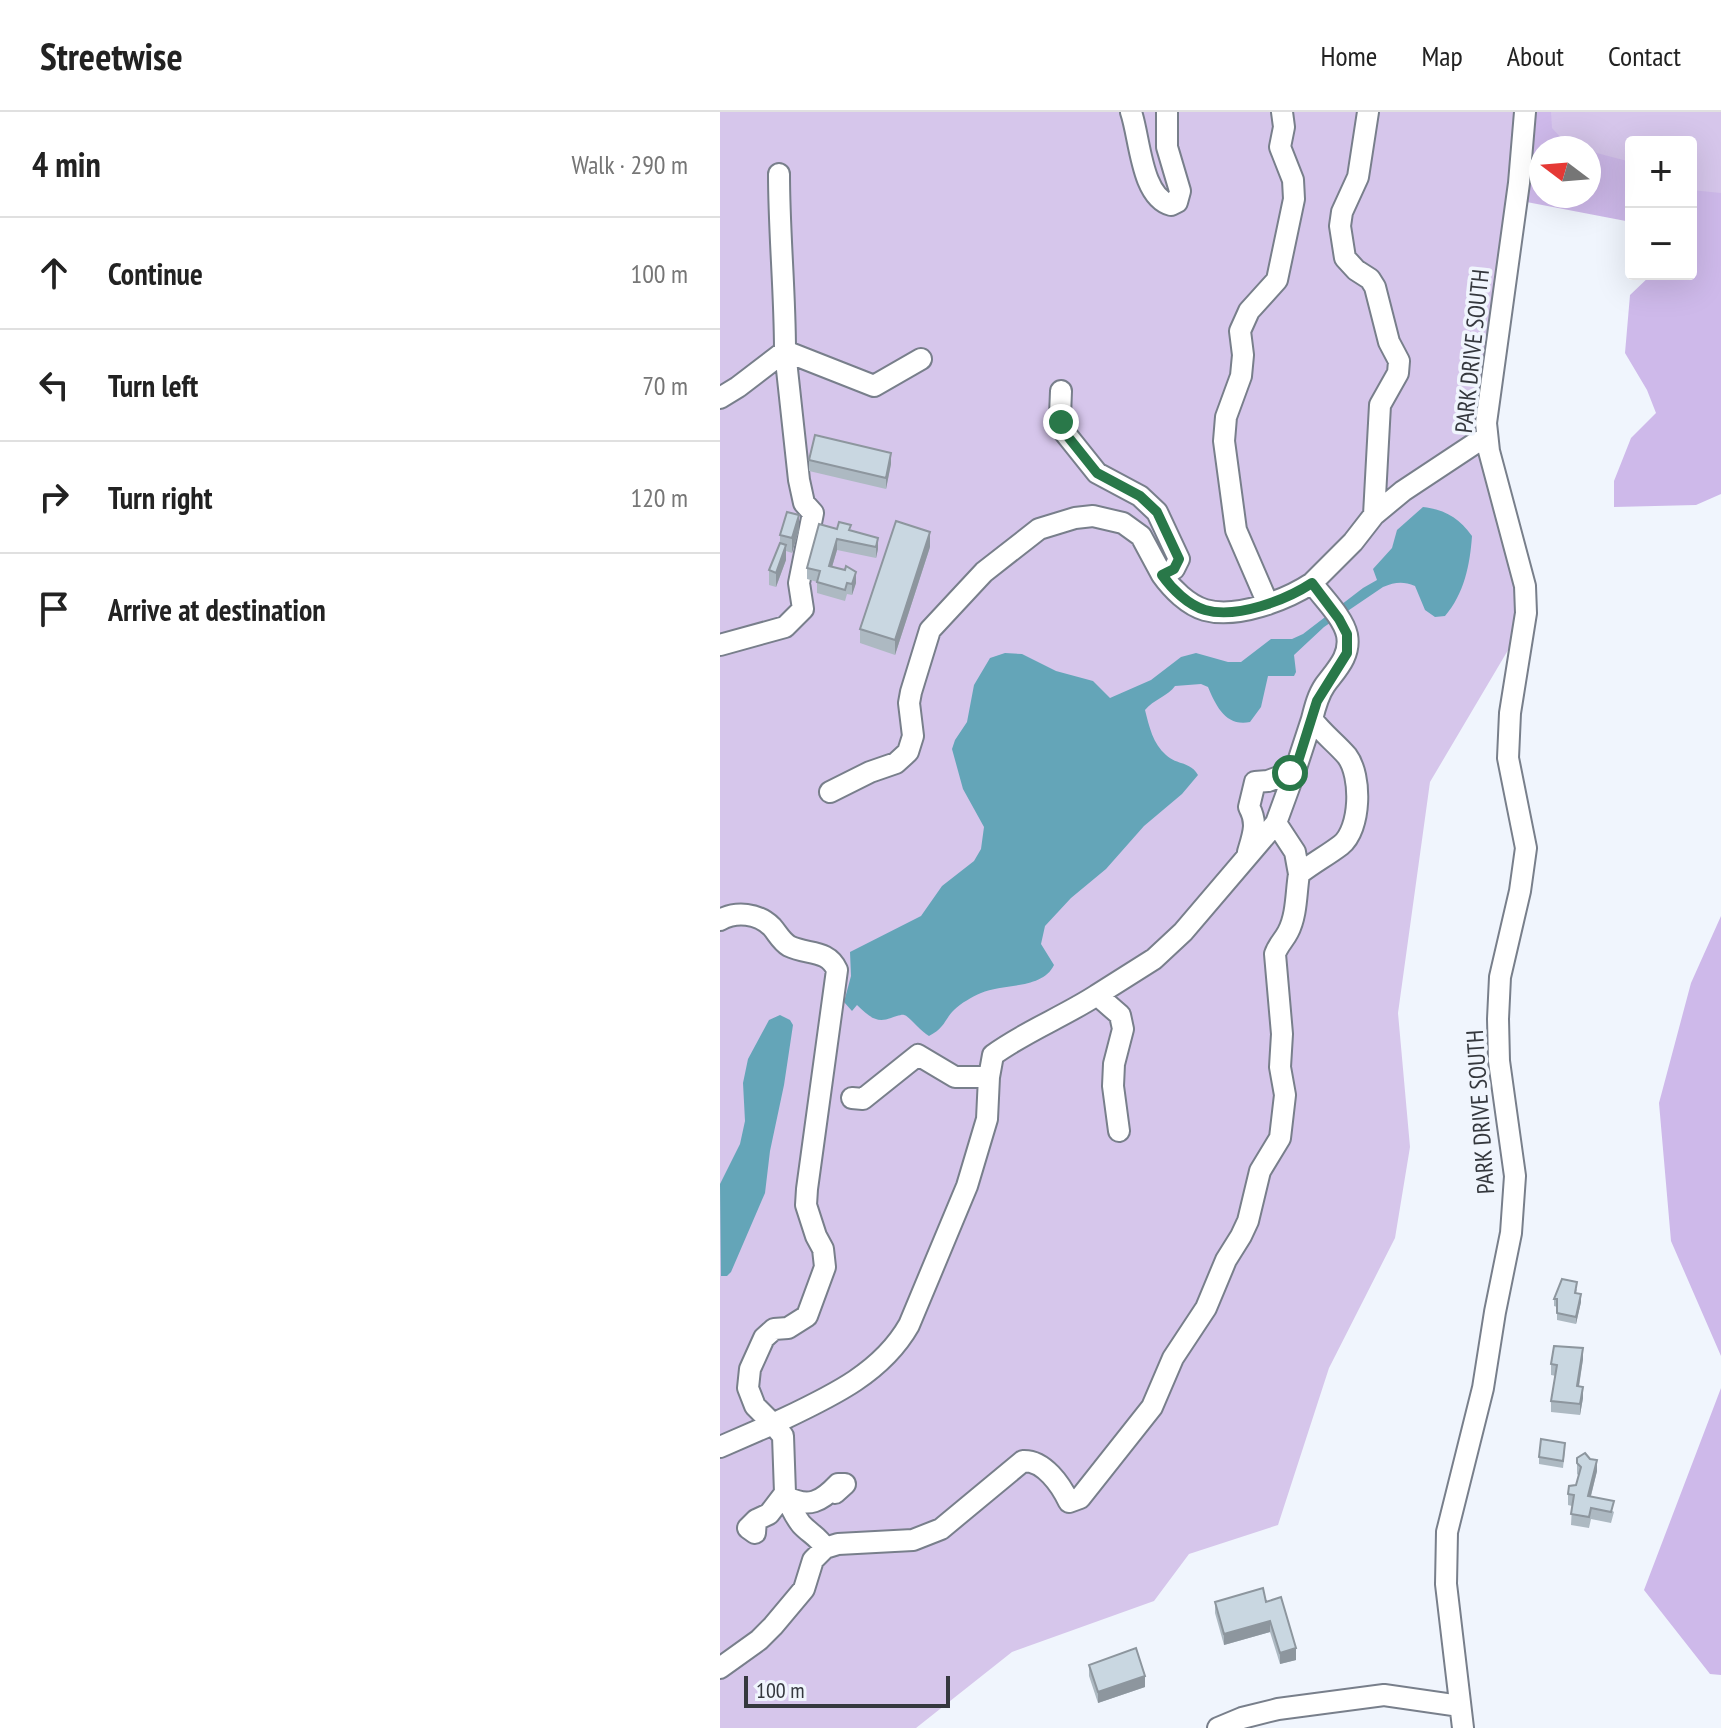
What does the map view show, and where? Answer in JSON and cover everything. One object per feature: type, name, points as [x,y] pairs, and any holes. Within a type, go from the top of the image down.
[{"type":"street","points":[[1131,112],[1148,182],[1164,203],[1171,205],[1177,202],[1180,191],[1167,147],[1167,112]]},
{"type":"street","points":[[1268,604],[1236,530],[1224,441],[1226,417],[1241,376],[1243,355],[1240,331],[1249,311],[1277,280],[1294,199],[1293,180],[1280,147],[1284,127],[1282,112]]},
{"type":"street","points":[[1368,112],[1358,177],[1342,212],[1340,226],[1345,258],[1375,287],[1389,342],[1399,361],[1398,373],[1380,405],[1374,515]]},
{"type":"street","name":"PARK DRIVE SOUTH","points":[[1463,1728],[1446,1584],[1447,1532],[1483,1388],[1511,1233],[1515,1176],[1499,1061],[1498,1019],[1500,977],[1520,891],[1526,848],[1508,758],[1510,713],[1526,613],[1525,586],[1489,451],[1486,423],[1519,183],[1525,112]]},
{"type":"street","points":[[720,645],[785,627],[803,609],[799,583],[813,513],[804,503],[799,480],[785,351],[779,174]]},
{"type":"street","points":[[785,351],[874,386],[921,359]]},
{"type":"street","points":[[720,398],[785,351]]},
{"type":"street","points":[[1061,391],[1063,428],[1084,458],[1097,473],[1140,496],[1163,520],[1179,559],[1174,569],[1162,575]]},
{"type":"street","points":[[830,792],[896,763],[908,752],[913,736],[909,703],[930,630],[984,572],[1039,529],[1084,517],[1104,517],[1123,523],[1141,536],[1162,575],[1182,597],[1205,610],[1230,611],[1268,604],[1293,595],[1312,583],[1343,553],[1374,515],[1427,474],[1477,442]]},
{"type":"street","points":[[720,1447],[773,1424],[878,1366],[897,1346],[909,1325],[967,1186],[987,1119],[993,1055],[1019,1036],[1068,1014],[1154,959],[1183,932],[1276,823],[1324,686],[1347,653],[1347,634],[1312,583]]},
{"type":"street","points":[[1299,874],[1344,844],[1356,817],[1354,769],[1312,719]]},
{"type":"street","points":[[1246,860],[1255,830],[1255,817],[1249,807],[1255,782],[1268,781],[1295,771]]},
{"type":"street","points":[[720,1668],[773,1626],[804,1589],[813,1560],[825,1548],[838,1544],[913,1540],[941,1529],[1023,1461],[1031,1461],[1058,1481],[1069,1502],[1080,1498],[1152,1407],[1173,1358],[1206,1308],[1226,1260],[1241,1236],[1248,1221],[1260,1171],[1280,1138],[1285,1095],[1280,1067],[1282,1034],[1275,954],[1293,918],[1299,874],[1295,852],[1276,823]]},
{"type":"street","points":[[720,920],[732,914],[760,919],[791,947],[825,955],[833,961],[837,970],[806,1205],[823,1249],[825,1267],[807,1316],[788,1328],[774,1329],[764,1338],[750,1369],[748,1388],[755,1406],[783,1436],[786,1495],[803,1525],[819,1538],[825,1548]]},
{"type":"street","points":[[1097,995],[1120,1015],[1123,1029],[1114,1064],[1113,1086],[1119,1131]]},
{"type":"street","points":[[852,1098],[863,1099],[918,1055],[955,1077],[989,1077]]},
{"type":"street","points":[[786,1495],[801,1504],[817,1501],[838,1484],[845,1484],[835,1493]]},
{"type":"street","points":[[756,1520],[769,1514],[786,1495]]},
{"type":"street","points":[[1218,1728],[1278,1709],[1384,1695],[1460,1706]]},
{"type":"shaded area","points":[[720,112],[1519,112],[1480,430],[1519,584],[1514,640],[1430,782],[1398,1013],[1410,1147],[1395,1238],[1329,1368],[1278,1525],[1189,1554],[1154,1601],[1012,1652],[916,1728],[720,1728]]},
{"type":"shaded area","points":[[1534,112],[1551,112],[1552,128],[1559,136],[1531,136]]},
{"type":"shaded area","points":[[1540,112],[1721,112],[1721,251],[1697,238],[1697,136],[1625,136],[1625,198],[1601,185],[1601,136],[1541,136]]},
{"type":"shaded area","points":[[1529,149],[1529,202],[1522,201]]},
{"type":"shaded area","points":[[1601,154],[1625,160],[1625,221],[1558,208],[1601,208]]},
{"type":"shaded area","points":[[1697,191],[1721,193],[1721,494],[1696,505],[1614,507],[1614,481],[1631,438],[1656,413],[1647,390],[1625,353],[1630,295],[1646,280],[1697,280]]},
{"type":"shaded area","points":[[1721,916],[1721,1356],[1671,1241],[1659,1103],[1691,983]]},
{"type":"shaded area","points":[[1721,1388],[1721,1675],[1710,1674],[1644,1590]]},
{"type":"water","points":[[1423,507],[1451,516],[1472,536],[1465,579],[1445,616],[1435,617],[1425,610],[1415,586],[1391,584],[1324,627],[1294,655],[1294,676],[1268,676],[1261,707],[1250,722],[1242,723],[1228,718],[1218,708],[1208,687],[1201,684],[1175,686],[1145,710],[1152,734],[1162,751],[1191,767],[1198,775],[1045,926],[1041,944],[1054,965],[1041,979],[974,996],[957,1007],[929,1036],[906,1016],[876,1019],[857,1005],[852,1011],[844,1002],[851,976],[850,952],[921,916],[942,886],[974,861],[981,849],[984,827],[963,789],[952,749],[967,722],[974,685],[990,658],[1005,653],[1022,654],[1056,671],[1093,681],[1110,698],[1151,680],[1181,657],[1196,653],[1228,662],[1241,662],[1271,639],[1292,639],[1303,634],[1377,580],[1373,569],[1392,548],[1397,530]]},
{"type":"water","points":[[780,1015],[793,1025],[765,1193],[731,1272],[721,1276],[720,1184],[740,1144],[745,1121],[743,1083],[748,1059],[769,1020]]},
{"type":"building","points":[[815,435],[891,453],[886,478],[809,460]]},
{"type":"building","points":[[787,512],[799,515],[792,538],[780,535]]},
{"type":"building","points":[[896,521],[930,532],[895,640],[860,629]]},
{"type":"building","points":[[839,522],[851,525],[849,530],[878,538],[876,547],[837,539],[829,566],[845,570],[846,566],[856,572],[852,584],[847,583],[845,590],[817,582],[820,571],[807,568],[819,524],[837,529]]},
{"type":"building","points":[[780,543],[786,545],[776,573],[769,570]]},
{"type":"building","points":[[1562,1279],[1577,1282],[1575,1293],[1581,1294],[1576,1317],[1557,1313],[1557,1299],[1554,1299]]},
{"type":"building","points":[[1554,1346],[1583,1348],[1577,1386],[1583,1387],[1580,1404],[1551,1401],[1557,1365],[1551,1364]]},
{"type":"building","points":[[1541,1439],[1565,1443],[1563,1461],[1539,1457]]},
{"type":"building","points":[[1585,1453],[1590,1459],[1597,1460],[1588,1496],[1614,1501],[1611,1512],[1591,1508],[1589,1517],[1571,1514],[1574,1495],[1568,1494],[1569,1486],[1576,1485],[1581,1467],[1577,1458]]},
{"type":"building","points":[[1263,1588],[1266,1602],[1281,1597],[1296,1648],[1280,1653],[1270,1621],[1224,1634],[1215,1602]]},
{"type":"building","points":[[1136,1648],[1145,1676],[1098,1692],[1089,1665]]},
{"type":"route","points":[[1061,422],[1065,433],[1097,473],[1140,496],[1163,520],[1179,559],[1174,569],[1162,575],[1182,597],[1205,610],[1230,611],[1260,606],[1293,595],[1312,583],[1339,619],[1347,634],[1347,653],[1324,686],[1295,771],[1290,773]]}]
